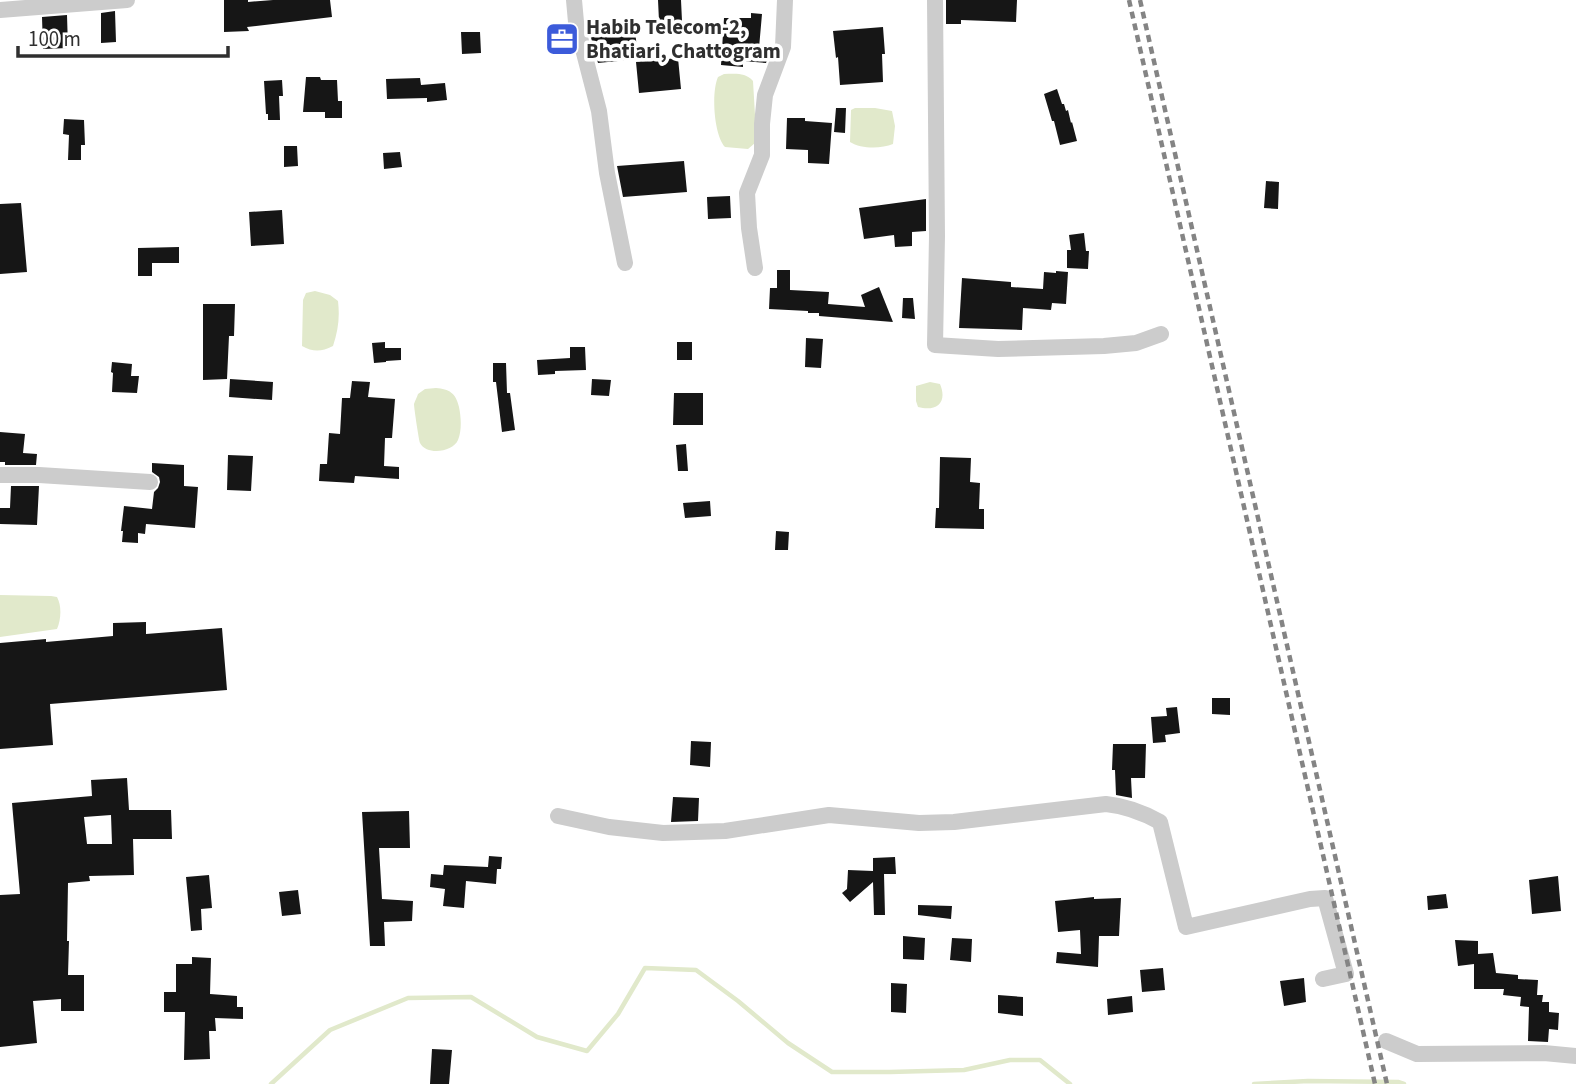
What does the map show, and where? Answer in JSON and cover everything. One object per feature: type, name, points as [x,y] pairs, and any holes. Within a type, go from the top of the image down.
[{"type":"street","points":[[0,10],[127,0]]},
{"type":"street","points":[[574,0],[576,22],[599,111],[607,173],[625,263]]},
{"type":"street","points":[[755,268],[747,193],[762,155],[765,95],[783,47],[785,0]]},
{"type":"street","points":[[935,0],[937,236],[934,345],[998,349],[1104,346],[1136,343],[1161,334]]},
{"type":"street","points":[[0,475],[150,482]]},
{"type":"street","points":[[558,816],[609,827],[663,833],[725,831],[829,815],[919,823],[954,822],[1106,804],[1124,806],[1145,813],[1160,822],[1186,927],[1325,898],[1346,974],[1323,979]]},
{"type":"street","points":[[1387,1041],[1417,1054],[1544,1053],[1576,1056]]},
{"type":"shaded area","points":[[724,74],[743,75],[753,81],[756,132],[755,143],[748,149],[725,147],[718,133],[715,93],[718,77]]},
{"type":"shaded area","points":[[851,110],[892,111],[895,126],[893,144],[871,148],[850,142]]},
{"type":"shaded area","points":[[315,291],[330,295],[338,301],[339,307],[333,346],[317,350],[302,346],[303,300],[306,293]]},
{"type":"shaded area","points":[[930,382],[940,384],[941,401],[935,407],[918,407],[916,386]]},
{"type":"shaded area","points":[[436,388],[454,395],[461,419],[458,440],[451,447],[440,451],[428,450],[420,443],[414,404],[418,394],[425,389]]},
{"type":"shaded area","points":[[0,595],[57,597],[60,613],[57,629],[0,637]]},
{"type":"building","points":[[224,0],[330,0],[332,17],[247,27],[249,31],[224,32]]},
{"type":"building","points":[[658,0],[681,0],[682,21],[659,21]]},
{"type":"building","points":[[946,0],[1017,0],[1016,22],[961,20],[961,24],[946,24]]},
{"type":"building","points":[[115,11],[116,42],[101,43],[101,13]]},
{"type":"building","points":[[751,13],[762,14],[759,48],[771,49],[766,63],[743,61],[743,67],[721,65],[724,18],[751,18]]},
{"type":"building","points":[[67,15],[68,48],[43,49],[42,17]]},
{"type":"building","points":[[883,27],[883,82],[840,85],[833,31]]},
{"type":"building","points":[[635,30],[638,59],[598,63],[590,34]]},
{"type":"building","points":[[461,32],[480,32],[481,53],[462,54]]},
{"type":"building","points":[[678,58],[681,89],[639,93],[636,62]]},
{"type":"building","points":[[306,77],[337,80],[338,101],[342,101],[342,118],[325,118],[325,112],[303,112]]},
{"type":"building","points":[[420,78],[421,85],[445,83],[447,100],[427,102],[427,98],[387,99],[386,79]]},
{"type":"building","points":[[282,80],[283,96],[279,96],[280,120],[268,120],[264,81]]},
{"type":"building","points":[[1057,89],[1062,104],[1066,111],[1068,110],[1077,141],[1060,145],[1044,94]]},
{"type":"building","points":[[836,108],[846,108],[845,133],[834,132]]},
{"type":"building","points":[[787,118],[832,123],[829,164],[808,163],[808,150],[786,149]]},
{"type":"building","points":[[64,119],[84,120],[85,145],[81,145],[81,160],[68,160],[69,135],[63,134]]},
{"type":"building","points":[[284,146],[297,146],[298,166],[284,167]]},
{"type":"building","points":[[400,152],[402,167],[384,169],[383,153]]},
{"type":"building","points":[[684,161],[687,192],[623,197],[617,166]]},
{"type":"building","points":[[1266,181],[1279,182],[1278,209],[1264,208]]},
{"type":"building","points":[[730,196],[731,218],[708,219],[707,197]]},
{"type":"building","points":[[926,199],[926,231],[912,232],[912,246],[895,247],[894,235],[864,239],[859,208]]},
{"type":"building","points":[[21,203],[27,272],[0,274],[0,204]]},
{"type":"building","points":[[282,210],[284,244],[251,246],[249,212]]},
{"type":"building","points":[[1084,233],[1086,251],[1089,251],[1088,269],[1067,268],[1067,250],[1071,250],[1069,235]]},
{"type":"building","points":[[179,247],[179,263],[152,263],[152,276],[138,276],[138,248]]},
{"type":"building","points":[[777,270],[790,270],[790,290],[829,292],[828,304],[865,307],[861,295],[879,287],[893,322],[769,309],[770,288],[777,288]]},
{"type":"building","points":[[1044,272],[1068,272],[1066,304],[1052,303],[1051,310],[1023,308],[1022,330],[959,328],[962,278],[1011,282],[1011,287],[1043,289]]},
{"type":"building","points":[[903,298],[913,298],[915,319],[902,318]]},
{"type":"building","points":[[203,304],[235,304],[234,336],[229,336],[227,379],[203,380]]},
{"type":"building","points":[[806,338],[823,339],[821,368],[805,367]]},
{"type":"building","points":[[385,342],[385,348],[401,348],[401,360],[374,363],[372,343]]},
{"type":"building","points":[[677,342],[692,342],[692,360],[677,360]]},
{"type":"building","points":[[570,347],[585,347],[586,370],[555,371],[555,374],[538,375],[537,360],[570,358]]},
{"type":"building","points":[[112,362],[132,364],[131,376],[139,376],[137,393],[112,392]]},
{"type":"building","points":[[493,363],[506,363],[507,393],[510,393],[515,430],[502,432],[496,382],[493,382]]},
{"type":"building","points":[[230,379],[273,382],[272,400],[229,397]]},
{"type":"building","points":[[592,379],[611,380],[609,396],[591,395]]},
{"type":"building","points":[[352,381],[370,382],[368,397],[395,399],[392,438],[385,438],[384,466],[399,467],[399,479],[355,476],[354,483],[319,481],[320,464],[327,464],[329,433],[340,434],[342,398],[350,398]]},
{"type":"building","points":[[674,393],[703,393],[703,425],[673,425]]},
{"type":"building","points":[[0,432],[25,434],[23,453],[37,454],[36,465],[5,465],[5,462],[0,462]]},
{"type":"building","points":[[686,444],[688,471],[678,471],[676,445]]},
{"type":"building","points":[[228,455],[253,456],[251,491],[227,490]]},
{"type":"building","points":[[940,457],[971,458],[970,482],[980,483],[979,509],[984,509],[984,529],[935,528],[936,508],[939,508]]},
{"type":"building","points":[[152,463],[184,465],[184,486],[198,487],[195,528],[146,524],[145,534],[138,533],[138,543],[122,542],[124,506],[152,509],[154,492],[160,482],[159,477],[152,472]]},
{"type":"building","points":[[11,486],[39,486],[37,525],[0,524],[0,508],[10,508]]},
{"type":"building","points":[[710,501],[711,516],[685,518],[683,503]]},
{"type":"building","points":[[776,531],[789,532],[788,550],[775,550]]},
{"type":"building","points":[[146,622],[146,634],[222,628],[227,690],[50,704],[53,745],[0,749],[0,643],[113,636],[113,623]]},
{"type":"building","points":[[1212,698],[1230,698],[1230,715],[1212,714]]},
{"type":"building","points":[[1177,707],[1180,733],[1165,735],[1166,742],[1153,743],[1151,717],[1167,716],[1166,708]]},
{"type":"building","points":[[691,741],[711,742],[710,767],[690,765]]},
{"type":"building","points":[[1113,744],[1146,744],[1145,778],[1131,778],[1132,798],[1116,795],[1115,770],[1112,770]]},
{"type":"building","points":[[127,778],[129,810],[171,810],[172,839],[133,839],[134,875],[89,876],[90,881],[68,883],[68,975],[84,975],[84,1011],[61,1011],[61,999],[33,1001],[37,1043],[0,1047],[0,895],[20,894],[12,803],[92,796],[91,780]],"holes":[[[111,815],[112,844],[87,844],[84,817]]]},
{"type":"building","points":[[673,797],[699,798],[698,821],[671,822]]},
{"type":"building","points":[[409,811],[410,848],[379,848],[382,899],[413,901],[412,921],[384,922],[385,946],[370,946],[362,812]]},
{"type":"building","points":[[489,856],[502,857],[501,869],[497,869],[496,884],[466,881],[464,908],[443,906],[445,889],[430,887],[431,874],[443,875],[444,865],[488,867]]},
{"type":"building","points":[[895,857],[896,874],[884,874],[885,915],[874,915],[873,882],[850,902],[842,893],[847,889],[848,870],[873,871],[873,858]]},
{"type":"building","points":[[209,875],[212,908],[201,909],[202,930],[191,931],[186,877]]},
{"type":"building","points":[[1558,876],[1561,911],[1532,914],[1529,880]]},
{"type":"building","points":[[298,890],[301,914],[282,916],[279,892]]},
{"type":"building","points":[[1446,894],[1448,908],[1428,910],[1427,896]]},
{"type":"building","points":[[1094,897],[1121,898],[1119,936],[1099,936],[1098,967],[1056,963],[1057,952],[1081,954],[1080,930],[1058,932],[1055,901]]},
{"type":"building","points":[[918,905],[952,906],[951,919],[918,915]]},
{"type":"building","points":[[903,936],[925,938],[924,960],[903,959]]},
{"type":"building","points":[[952,938],[972,939],[971,962],[950,960]]},
{"type":"building","points":[[1455,940],[1478,941],[1478,954],[1493,953],[1496,973],[1518,975],[1518,979],[1538,980],[1537,995],[1543,995],[1542,1002],[1549,1002],[1549,1012],[1559,1013],[1558,1030],[1549,1029],[1548,1042],[1528,1041],[1529,1007],[1520,1006],[1521,997],[1503,995],[1504,989],[1474,989],[1474,964],[1458,966]]},
{"type":"building","points":[[192,957],[211,958],[210,994],[237,996],[237,1007],[243,1007],[243,1019],[215,1018],[216,1031],[209,1031],[210,1059],[184,1060],[185,1012],[164,1012],[164,992],[176,992],[176,964],[192,964]]},
{"type":"building","points":[[1163,968],[1165,990],[1142,992],[1140,970]]},
{"type":"building","points":[[1304,978],[1306,1002],[1284,1006],[1280,981]]},
{"type":"building","points":[[891,983],[907,984],[906,1013],[891,1012]]},
{"type":"building","points":[[998,995],[1023,997],[1023,1016],[998,1013]]},
{"type":"building","points":[[1132,996],[1133,1012],[1108,1015],[1107,999]]},
{"type":"building","points":[[432,1049],[452,1050],[449,1084],[430,1084]]},
{"type":"waterway","points":[[271,1084],[330,1030],[408,998],[471,997],[537,1037],[587,1051],[618,1014],[645,968],[696,970],[788,1043],[832,1072],[964,1070],[1010,1060],[1040,1060],[1070,1084]]},
{"type":"waterway","points":[[1254,1084],[1308,1081],[1404,1084]]},
{"type":"railway","points":[[1129,0],[1375,1084]]},
{"type":"railway","points":[[1140,0],[1387,1084]]},
{"type":"place","name":"Habib Telecom-2, Bhatiari, Chattogram","points":[[562,39]]}]
